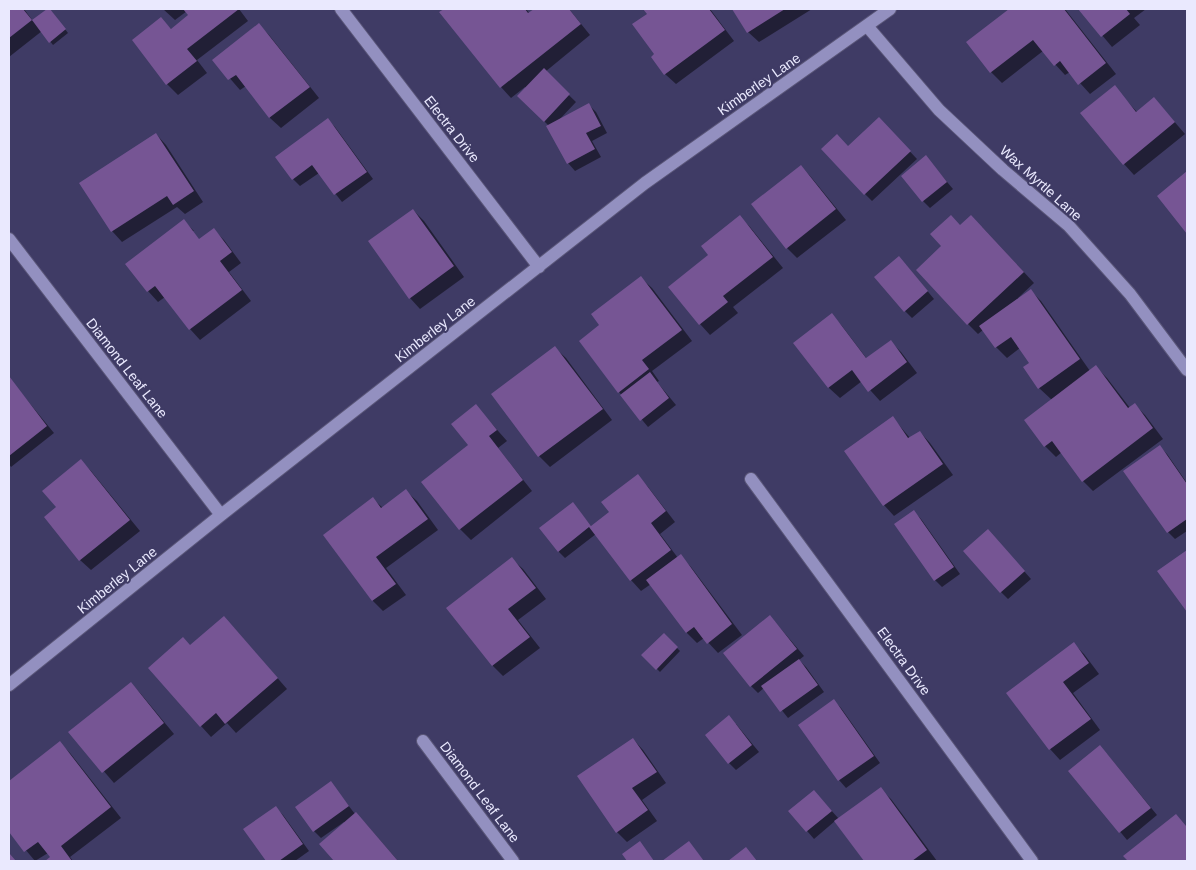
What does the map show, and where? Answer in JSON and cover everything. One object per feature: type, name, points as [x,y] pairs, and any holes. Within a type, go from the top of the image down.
[{"type":"street","name":"Electra Drive","points":[[341,9],[539,267]]},
{"type":"street","name":"Kimberley Lane","points":[[9,685],[645,183],[890,9]]},
{"type":"street","name":"Wax Myrtle Lane","points":[[867,26],[939,110],[1003,170],[1069,226],[1130,294],[1187,370]]},
{"type":"street","name":"Diamond Leaf Lane","points":[[9,239],[222,515]]},
{"type":"street","name":"Electra Drive","points":[[751,479],[1032,861]]},
{"type":"street","name":"Diamond Leaf Lane","points":[[423,741],[513,861]]},
{"type":"building","points":[[9,9],[23,9],[32,20],[9,38]]},
{"type":"building","points":[[47,9],[50,9],[66,29],[49,43],[32,20]]},
{"type":"building","points":[[183,9],[239,9],[187,49],[197,61],[166,85],[132,40],[161,17],[171,29],[188,15]]},
{"type":"building","points":[[444,9],[525,9],[528,13],[534,9],[569,9],[581,24],[500,88],[439,12]]},
{"type":"building","points":[[643,9],[709,9],[725,30],[664,75],[651,57],[654,54],[632,24],[647,14]]},
{"type":"building","points":[[732,9],[785,9],[747,33]]},
{"type":"building","points":[[1009,9],[1064,9],[1106,63],[1078,85],[1060,61],[1054,66],[1033,40],[990,73],[966,42]]},
{"type":"building","points":[[1078,9],[1126,9],[1130,14],[1101,37]]},
{"type":"building","points":[[259,23],[310,87],[269,118],[236,75],[228,80],[212,60]]},
{"type":"building","points":[[544,68],[570,94],[544,122],[517,96]]},
{"type":"building","points":[[1115,85],[1136,112],[1154,97],[1175,122],[1123,165],[1080,113]]},
{"type":"building","points":[[589,103],[601,126],[586,133],[595,149],[567,164],[546,126]]},
{"type":"building","points":[[879,117],[911,151],[864,195],[821,149],[837,134],[848,146]]},
{"type":"building","points":[[328,118],[367,172],[334,195],[312,165],[292,180],[275,157]]},
{"type":"building","points":[[156,133],[194,191],[173,205],[167,196],[111,232],[79,183]]},
{"type":"building","points":[[926,155],[947,182],[922,202],[901,176]]},
{"type":"building","points":[[801,165],[836,209],[786,249],[751,204]]},
{"type":"building","points":[[1187,171],[1187,234],[1157,196]]},
{"type":"building","points":[[413,209],[454,266],[409,299],[368,241]]},
{"type":"building","points":[[740,215],[773,257],[723,296],[728,302],[699,325],[668,287],[708,255],[701,246]]},
{"type":"building","points":[[951,215],[960,225],[971,215],[1024,272],[967,325],[916,270],[941,246],[930,234]]},
{"type":"building","points":[[184,219],[199,239],[214,228],[232,252],[220,261],[242,290],[189,330],[155,286],[147,292],[125,264]]},
{"type":"building","points":[[899,256],[928,291],[904,312],[874,277]]},
{"type":"building","points":[[641,276],[682,330],[642,360],[649,369],[618,393],[579,341],[599,325],[591,314]]},
{"type":"building","points":[[1031,289],[1080,359],[1038,389],[1023,367],[1029,363],[1011,337],[995,348],[979,326]]},
{"type":"building","points":[[832,313],[866,358],[891,340],[907,362],[868,392],[852,370],[828,388],[793,343]]},
{"type":"building","points":[[555,346],[603,409],[538,457],[491,394]]},
{"type":"building","points":[[1096,365],[1128,408],[1135,403],[1153,428],[1082,482],[1052,441],[1044,447],[1024,420]]},
{"type":"building","points":[[650,372],[669,398],[640,421],[620,395]]},
{"type":"building","points":[[9,376],[47,426],[9,456]]},
{"type":"building","points":[[476,404],[497,430],[489,436],[523,480],[459,530],[421,482],[468,445],[451,424]]},
{"type":"building","points":[[893,416],[908,438],[920,431],[943,464],[883,506],[844,451]]},
{"type":"building","points":[[1160,445],[1187,484],[1187,519],[1167,533],[1123,471]]},
{"type":"building","points":[[81,459],[130,520],[79,561],[44,517],[56,507],[42,491]]},
{"type":"building","points":[[638,474],[666,511],[651,523],[671,550],[630,581],[589,527],[558,552],[539,528],[573,502],[591,526],[609,512],[601,502]]},
{"type":"building","points":[[406,489],[428,519],[376,557],[396,584],[372,601],[323,535],[373,497],[381,508]]},
{"type":"building","points":[[914,510],[954,567],[934,581],[894,524]]},
{"type":"building","points":[[988,529],[1025,571],[1000,593],[963,551]]},
{"type":"building","points":[[1187,550],[1187,612],[1157,571]]},
{"type":"building","points":[[681,554],[732,624],[707,644],[694,627],[686,633],[646,580]]},
{"type":"building","points":[[512,557],[536,588],[508,609],[530,637],[492,666],[446,608]]},
{"type":"building","points":[[770,615],[797,649],[750,687],[723,653]]},
{"type":"building","points":[[224,616],[278,678],[225,724],[216,713],[200,727],[148,668],[183,637],[190,645]]},
{"type":"building","points":[[664,633],[678,647],[656,670],[641,655]]},
{"type":"building","points":[[1074,642],[1089,663],[1063,682],[1091,719],[1049,750],[1006,693]]},
{"type":"building","points":[[799,659],[818,685],[780,712],[761,686]]},
{"type":"building","points":[[131,682],[164,723],[102,773],[68,732]]},
{"type":"building","points":[[834,699],[874,756],[838,781],[798,725]]},
{"type":"building","points":[[729,715],[752,745],[728,764],[705,735]]},
{"type":"building","points":[[633,738],[657,772],[632,788],[648,810],[616,833],[577,776]]},
{"type":"building","points":[[60,741],[111,807],[61,846],[72,861],[45,861],[50,857],[38,842],[24,852],[9,832],[9,781]]},
{"type":"building","points":[[1100,745],[1151,808],[1119,833],[1068,771]]},
{"type":"building","points":[[331,781],[349,806],[313,832],[295,807]]},
{"type":"building","points":[[881,787],[927,850],[912,861],[864,861],[834,821]]},
{"type":"building","points":[[814,790],[832,811],[806,832],[788,811]]},
{"type":"building","points":[[276,806],[303,844],[279,861],[266,861],[243,829]]},
{"type":"building","points":[[356,812],[398,861],[334,861],[319,844]]},
{"type":"building","points":[[1176,814],[1187,827],[1187,861],[1128,861],[1123,856]]},
{"type":"building","points":[[640,841],[654,861],[627,861],[622,854]]},
{"type":"building","points":[[689,841],[704,861],[662,861]]},
{"type":"building","points":[[746,847],[757,861],[728,861]]},
{"type":"building","points":[[9,853],[16,861],[9,861]]}]
